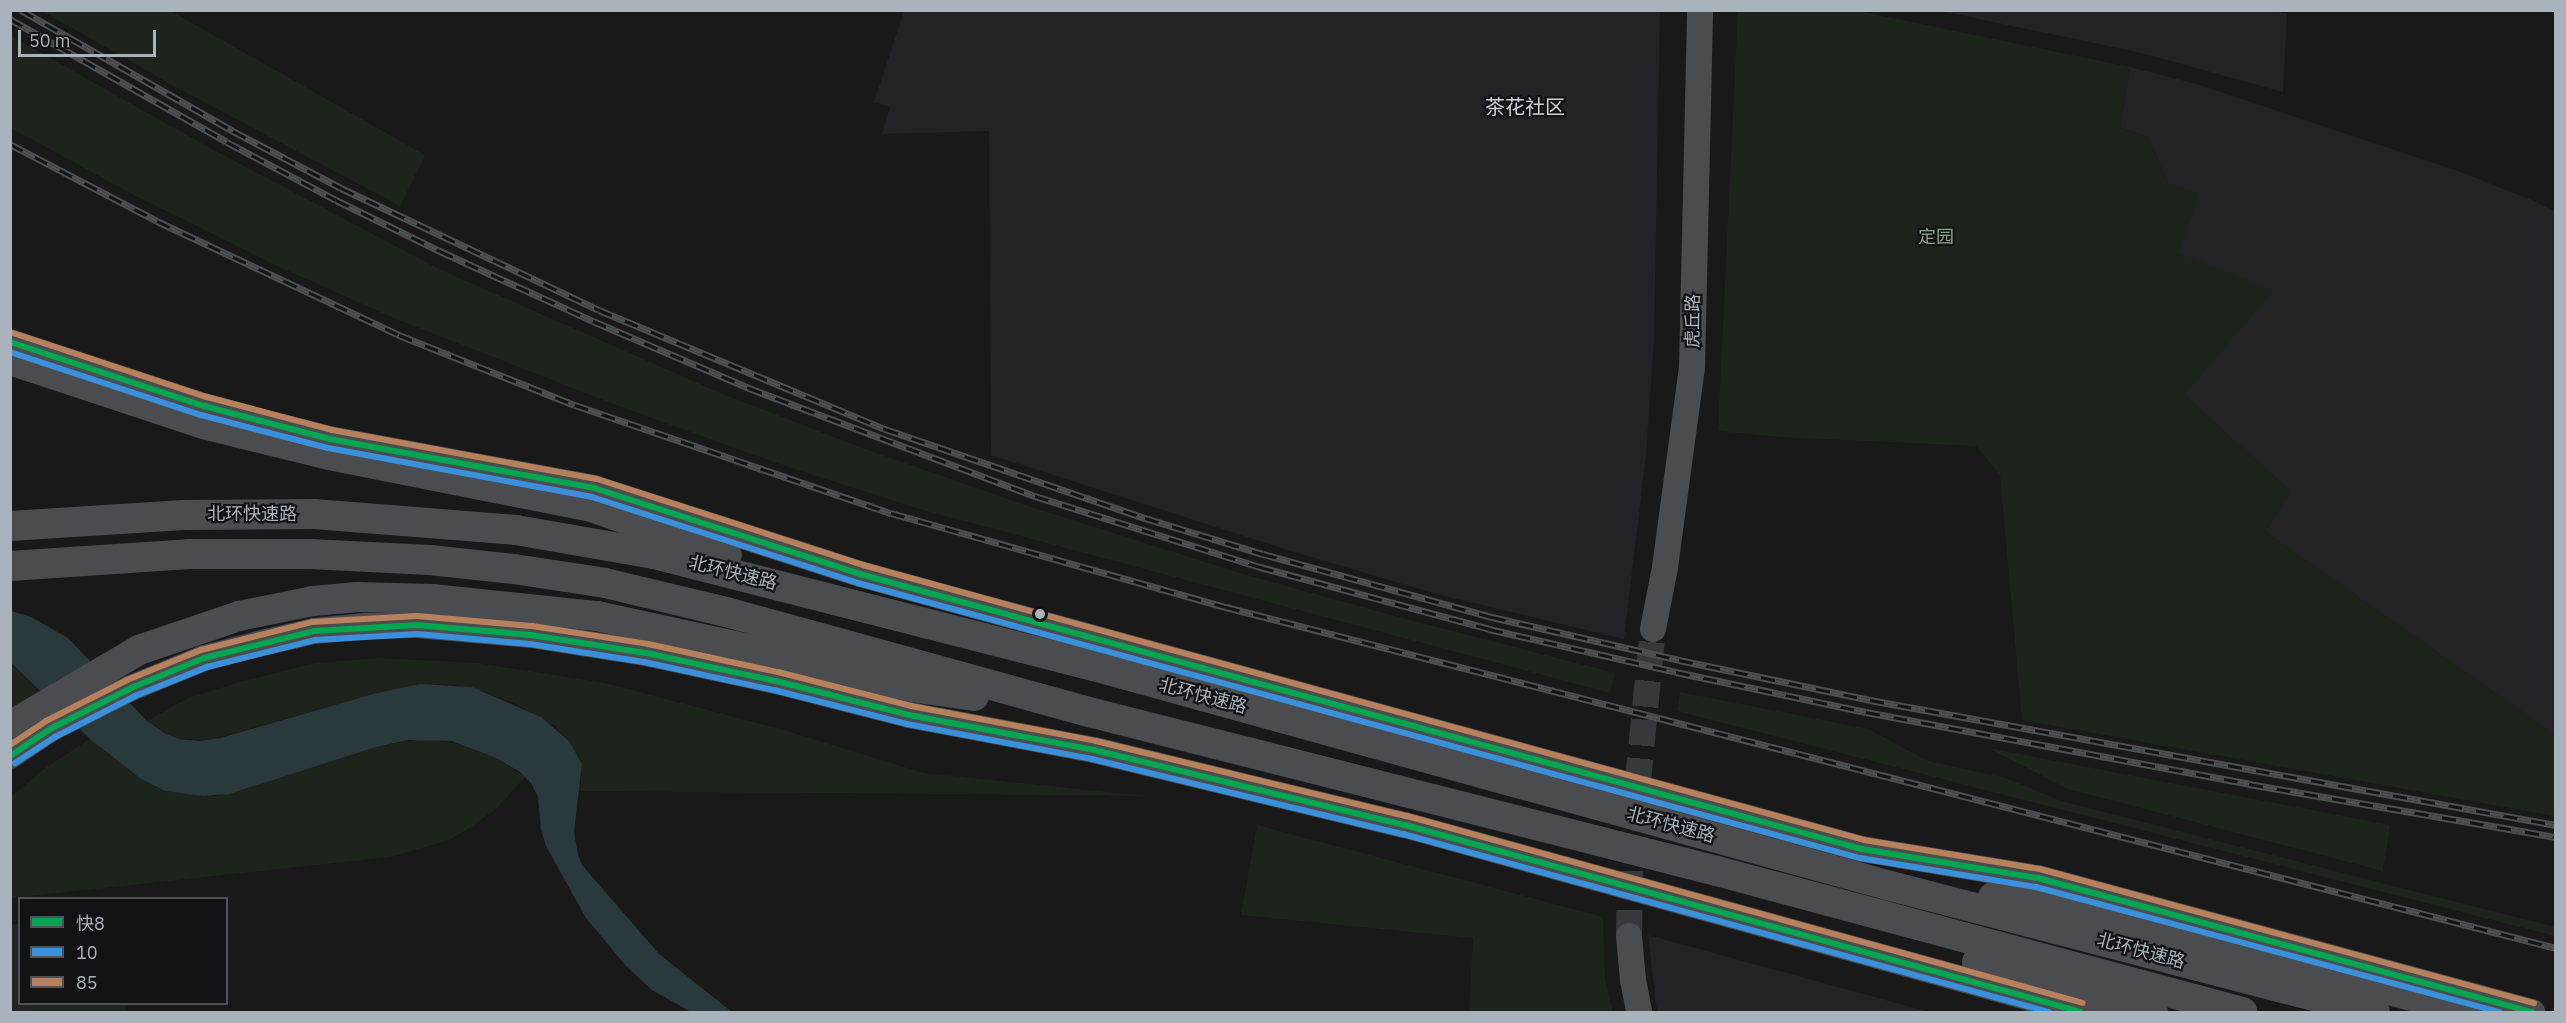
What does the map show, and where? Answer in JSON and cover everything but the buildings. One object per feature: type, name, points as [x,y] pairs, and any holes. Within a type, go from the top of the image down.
[{"type":"highway","points":[[10,360],[203,424],[270,442],[592,507],[625,516],[867,608]]},
{"type":"highway","name":"北环快速路","points":[[10,526],[248,513],[314,514],[516,530],[597,542],[724,571],[1094,666],[1887,885],[2375,1012]]},
{"type":"highway","name":"北环快速路","points":[[10,566],[252,553],[372,556],[514,569],[616,586],[726,612],[1093,713],[1717,871],[2242,1012]]},
{"type":"highway","points":[[10,702],[139,650],[239,616],[313,601],[375,597],[556,610],[632,622],[883,683],[1093,713]]},
{"type":"highway","points":[[10,726],[139,650]]},
{"type":"highway","points":[[1717,871],[1875,933],[2153,1012]]},
{"type":"highway","points":[[1887,885],[2061,904],[2473,1012]]},
{"type":"main road","name":"虎丘路","points":[[1653,628],[1665,567],[1692,368],[1700,10]]},
{"type":"main road","points":[[10,342],[204,406],[280,427],[330,439],[594,488],[860,574],[1850,846],[2038,878],[2532,1012]]},
{"type":"main road","points":[[10,756],[50,729],[131,688],[204,658],[314,631],[365,626],[483,630],[610,646],[776,681],[909,715],[1094,750],[1405,825],[2081,1012]]},
{"type":"main road","points":[[1629,936],[1633,980],[1640,1012]]},
{"type":"shaded area","points":[[904,11],[1660,11],[1654,338],[1646,455],[1624,639],[1440,595],[1291,551],[991,455],[989,131],[882,134],[890,107],[874,102]]},
{"type":"shaded area","points":[[1941,11],[2272,11],[2287,14],[2283,92],[2142,53]]},
{"type":"shaded area","points":[[2130,67],[2197,84],[2458,171],[2534,201],[2555,212],[2555,735],[2265,532],[2291,492],[2184,395],[2177,253],[2168,183],[2148,137],[2120,128]]},
{"type":"shaded area","points":[[11,611],[31,617],[68,638],[147,721],[166,734],[179,739],[200,741],[220,738],[373,694],[420,684],[472,687],[541,717],[569,741],[582,764],[574,831],[582,865],[659,954],[732,1012],[691,1012],[652,990],[626,966],[586,918],[546,846],[541,829],[538,797],[531,783],[520,772],[494,757],[452,741],[408,740],[376,747],[229,794],[203,796],[165,791],[141,779],[90,739],[11,663]]},
{"type":"shaded area","points":[[18,924],[18,1005],[125,1005],[126,1012],[11,1012],[10,925]]},
{"type":"shaded area","points":[[1648,935],[1929,1012],[1657,1012]]},
{"type":"green space","points":[[42,11],[171,11],[425,155],[400,206],[174,86]]},
{"type":"green space","name":"定园","points":[[1738,11],[1858,11],[2130,67],[2120,128],[2148,137],[2168,183],[2200,194],[2178,253],[2274,290],[2184,395],[2291,492],[2265,532],[2555,735],[2555,816],[2022,720],[2000,475],[1976,446],[1780,437],[1718,431]]},
{"type":"green space","points":[[11,36],[208,147],[439,269],[718,392],[862,448],[1025,505],[1243,574],[1615,673],[1610,693],[923,510],[782,465],[616,405],[396,319],[273,264],[134,195],[11,128]]},
{"type":"green space","points":[[377,658],[477,663],[605,683],[780,729],[924,773],[1146,796],[580,791],[582,764],[569,741],[554,726],[520,706],[486,692],[457,685],[440,684],[366,696],[209,740],[179,739],[166,734],[147,721],[188,698],[240,682],[315,663]]},
{"type":"green space","points":[[10,663],[42,695],[10,714]]},
{"type":"green space","points":[[1680,692],[1868,729],[1928,761],[2006,778],[2061,801],[2555,927],[2555,936],[1677,711]]},
{"type":"green space","points":[[90,739],[141,779],[165,791],[216,796],[376,747],[420,739],[466,745],[494,757],[525,777],[497,808],[471,827],[449,840],[390,857],[11,898],[11,797],[45,768]]},
{"type":"green space","points":[[1988,748],[2390,825],[2383,871],[2068,789]]},
{"type":"green space","points":[[1257,825],[1603,917],[1605,979],[1613,1012],[1469,1012],[1473,938],[1241,915]]},
{"type":"green space","points":[[33,1005],[125,1005],[126,1012],[34,1012]]},
{"type":"tunnel","points":[[1629,936],[1630,862],[1653,629]]},
{"type":"railway","points":[[21,10],[233,131],[341,188],[599,310],[885,429],[1145,518],[1263,554],[1492,617],[1679,660],[1870,700],[2556,825]]},
{"type":"railway","points":[[10,19],[227,142],[336,200],[440,251],[593,321],[749,388],[1035,496],[1260,567],[1489,629],[1676,672],[1866,712],[2249,784],[2556,837]]},
{"type":"railway","points":[[10,144],[157,221],[399,335],[575,405],[891,513],[1226,607],[2556,948]]},
{"type":"transit line","name":"85","points":[[13,333],[207,397],[332,430],[597,479],[863,565],[1864,840],[2040,869],[2534,1003]]},
{"type":"transit line","name":"快8","points":[[10,342],[204,406],[330,439],[594,488],[860,574],[1862,849],[2038,878],[2532,1012]]},
{"type":"transit line","name":"10","points":[[10,352],[201,415],[328,448],[592,497],[858,583],[1860,858],[2036,887],[2499,1012]]},
{"type":"transit line","name":"85","points":[[10,745],[46,721],[127,680],[201,650],[312,622],[417,616],[532,626],[648,644],[778,672],[911,706],[1096,741],[1407,816],[2083,1003]]},
{"type":"transit line","name":"快8","points":[[10,756],[50,729],[131,688],[204,658],[314,631],[417,625],[531,635],[646,653],[776,681],[909,715],[1094,750],[1405,825],[2081,1012]]},
{"type":"transit line","name":"10","points":[[15,763],[55,737],[135,696],[207,667],[315,640],[417,634],[530,644],[644,662],[774,690],[907,724],[1092,759],[1403,834],[2049,1012]]},
{"type":"district","name":"茶花社区","points":[[1525,106]]}]
